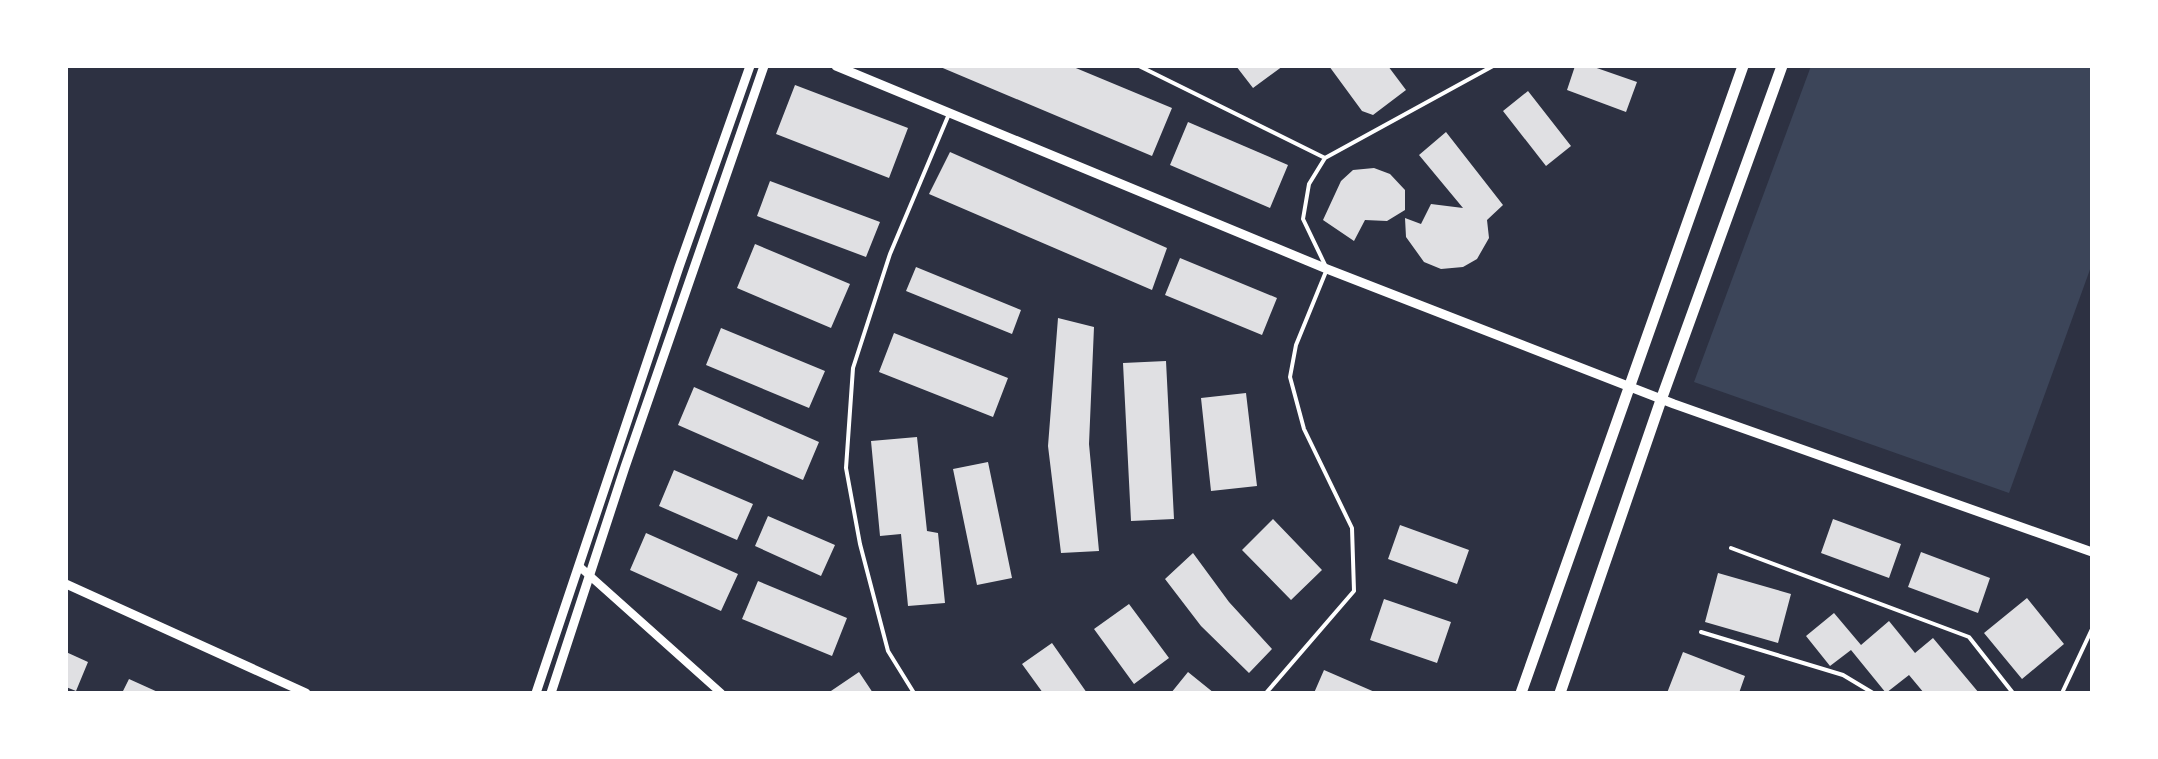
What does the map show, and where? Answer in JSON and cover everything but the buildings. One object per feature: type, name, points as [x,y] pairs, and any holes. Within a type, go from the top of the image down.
[{"type":"main road","points":[[1521,693],[1743,66]]},
{"type":"main road","points":[[1560,693],[1661,400],[1782,66]]},
{"type":"street","points":[[536,693],[750,66]]},
{"type":"street","points":[[551,693],[722,180],[764,66]]},
{"type":"street","points":[[836,66],[1327,269],[1661,400],[2092,552]]},
{"type":"street","points":[[580,567],[721,693]]},
{"type":"street","points":[[66,584],[306,693]]},
{"type":"lane","points":[[1139,66],[1325,158]]},
{"type":"lane","points":[[1266,693],[1354,591],[1352,528],[1304,429],[1290,377],[1296,345],[1327,269],[1303,219],[1309,184],[1325,158],[1493,66]]},
{"type":"lane","points":[[914,693],[888,651],[860,544],[846,468],[853,368],[890,254],[949,114]]},
{"type":"lane","points":[[1731,548],[1969,637],[2013,693]]},
{"type":"lane","points":[[2062,693],[2092,629]]},
{"type":"lane","points":[[1701,632],[1843,675],[1873,693]]},
{"type":"shaded area","points":[[1811,66],[2092,66],[2092,264],[2009,493],[1694,382]]}]
